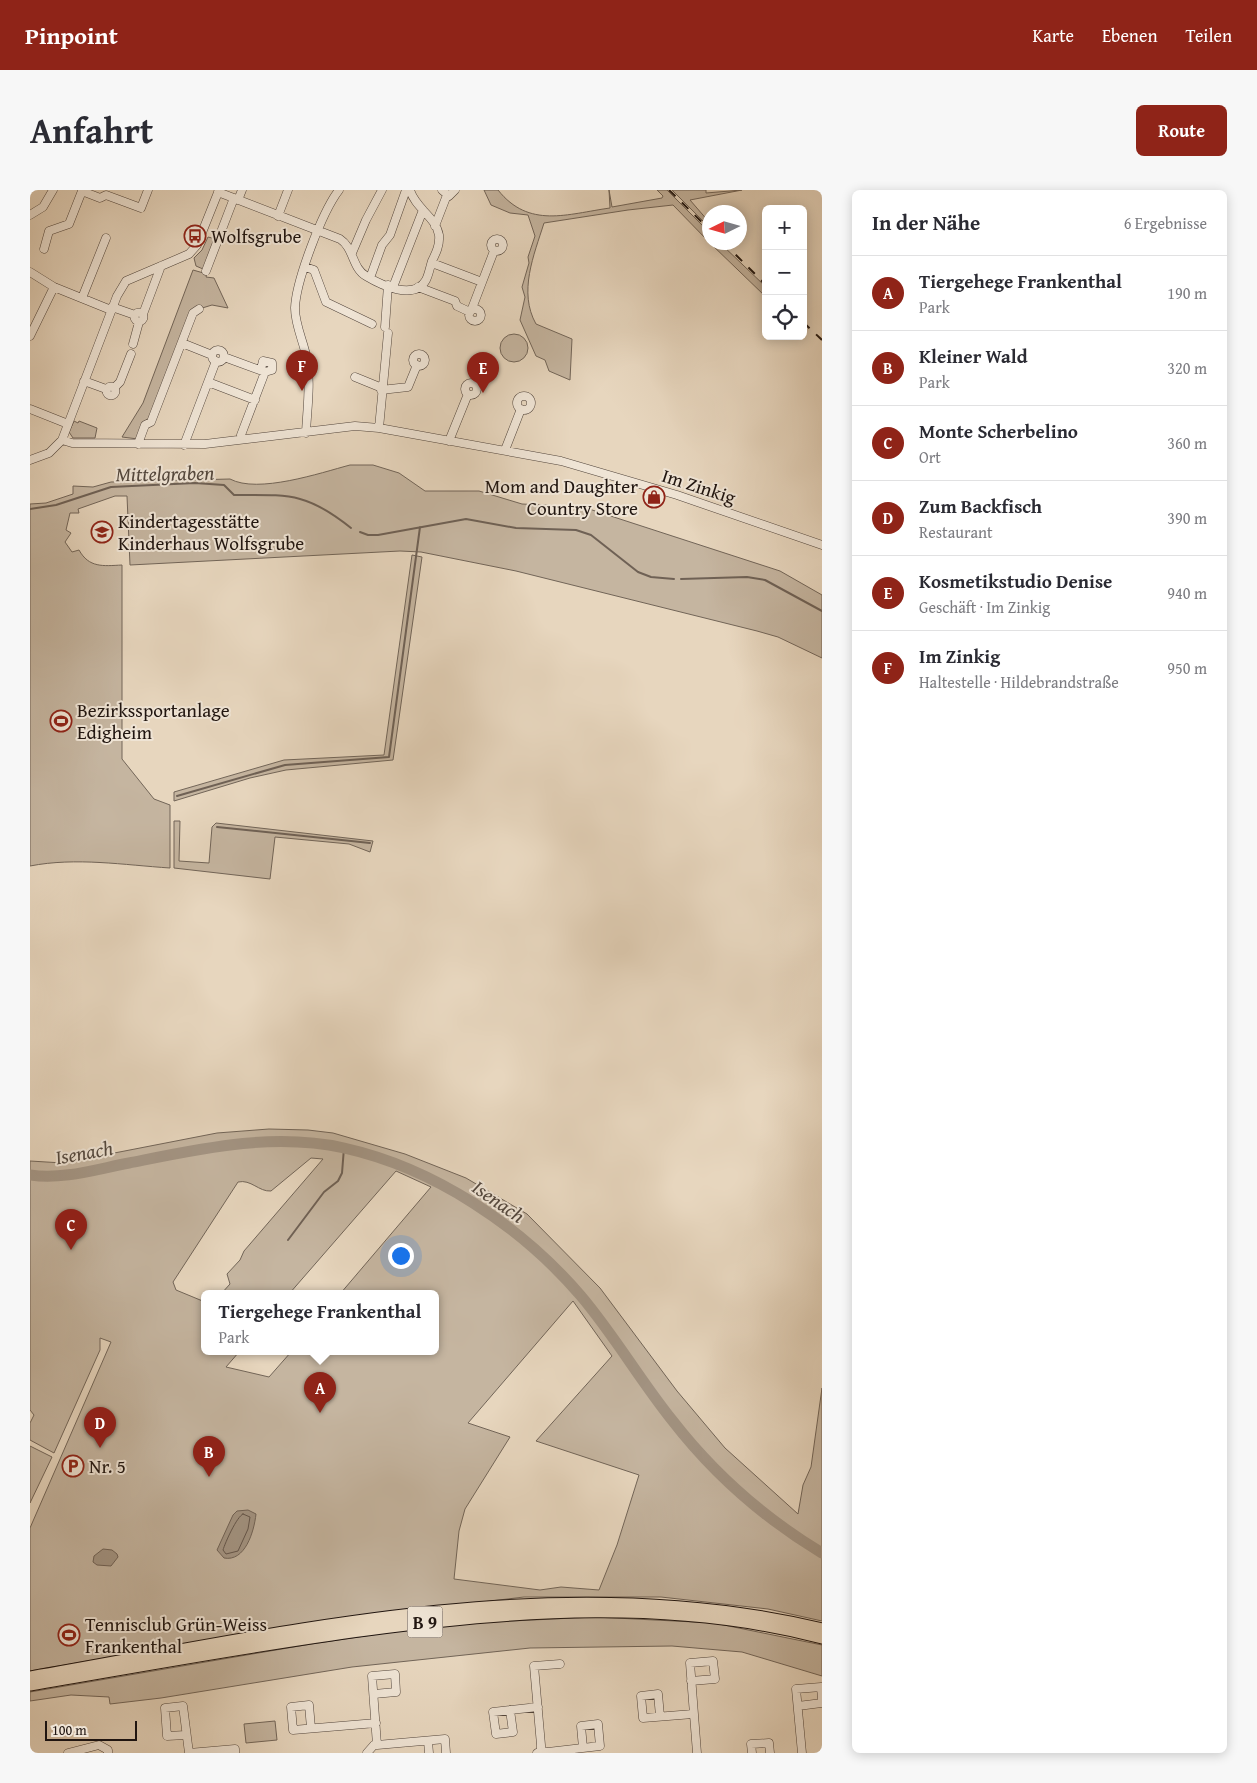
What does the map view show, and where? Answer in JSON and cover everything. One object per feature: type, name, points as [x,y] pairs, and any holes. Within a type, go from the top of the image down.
[{"type":"highway","name":"B 9","points":[[30,1677],[325,1626],[522,1605],[576,1603],[658,1604],[763,1616],[822,1629]]},
{"type":"highway","name":"B 9","points":[[30,1685],[326,1635],[454,1619],[522,1613],[585,1611],[666,1613],[762,1625],[822,1638]]},
{"type":"street","points":[[30,214],[43,207],[53,190]]},
{"type":"street","points":[[44,250],[49,232],[69,224],[82,191],[100,198],[107,192],[141,208],[148,190]]},
{"type":"street","points":[[206,271],[236,199],[242,190]]},
{"type":"street","points":[[278,216],[288,190]]},
{"type":"street","points":[[306,433],[307,362],[296,324],[297,291],[318,231],[333,197],[339,190]]},
{"type":"street","points":[[352,253],[366,220],[382,190]]},
{"type":"street","points":[[370,278],[382,245],[390,234],[406,190]]},
{"type":"street","points":[[30,460],[49,453],[62,440],[112,308],[126,281],[189,254],[197,245],[218,191],[343,241],[352,253],[359,269],[370,278],[407,291],[418,287],[426,280],[439,245],[439,234],[436,226],[410,190]]},
{"type":"street","points":[[436,226],[444,193],[453,194],[455,190]]},
{"type":"street","points":[[379,428],[390,286],[423,210]]},
{"type":"street","points":[[82,298],[106,238]]},
{"type":"street","points":[[418,287],[455,301],[457,306],[471,311],[494,251]]},
{"type":"street","points":[[432,263],[482,282]]},
{"type":"street","points":[[133,344],[139,317],[161,266]]},
{"type":"street","points":[[305,267],[314,270],[326,302],[372,324]]},
{"type":"street","points":[[30,272],[54,287],[139,317]]},
{"type":"street","points":[[30,336],[54,287]]},
{"type":"street","points":[[138,444],[145,425],[151,422],[194,313],[199,309]]},
{"type":"street","points":[[182,343],[217,358],[263,371],[255,400],[241,435],[242,439]]},
{"type":"street","points":[[84,381],[110,388],[120,382],[131,354]]},
{"type":"street","points":[[184,445],[217,358]]},
{"type":"street","points":[[356,378],[382,389],[408,387],[417,365]]},
{"type":"street","points":[[208,382],[255,400]]},
{"type":"street","points":[[449,441],[468,394]]},
{"type":"street","points":[[30,409],[68,424]]},
{"type":"street","points":[[505,450],[521,409]]},
{"type":"street","name":"Im Zinkig","points":[[62,440],[72,443],[184,445],[306,433],[355,426],[379,428],[561,461],[677,495],[822,545]]},
{"type":"street","points":[[560,1664],[534,1666],[538,1707],[539,1752],[583,1748]]},
{"type":"street","points":[[692,1681],[697,1753]]},
{"type":"street","points":[[802,1753],[796,1689],[821,1687],[822,1699]]},
{"type":"street","points":[[374,1694],[378,1745]]},
{"type":"street","points":[[798,1706],[822,1703]]},
{"type":"street","points":[[186,1735],[167,1736],[164,1708],[183,1706],[189,1753],[235,1749],[235,1753]]},
{"type":"street","points":[[510,1710],[538,1707]]},
{"type":"street","points":[[660,1716],[693,1714]]},
{"type":"street","points":[[311,1728],[376,1723]]},
{"type":"street","points":[[367,1753],[374,1745],[445,1740],[446,1753]]},
{"type":"street","points":[[428,1741],[429,1753]]},
{"type":"street","points":[[752,1753],[751,1744],[769,1743],[770,1753]]},
{"type":"street","points":[[68,1753],[99,1744],[108,1750],[108,1753]]},
{"type":"shaded area","points":[[484,190],[498,190],[510,202],[523,210],[550,216],[610,208],[609,190],[612,207],[662,198],[663,196],[657,190],[667,190],[702,225],[702,235],[673,205],[544,223],[532,261],[528,299],[536,324],[572,339],[570,380],[549,371],[545,360],[536,356],[520,320],[525,297],[522,287],[529,263],[528,257],[535,236],[528,215],[510,213],[491,205]]},
{"type":"shaded area","points":[[672,190],[706,190],[706,193],[742,190],[690,200],[702,214],[702,220]]},
{"type":"shaded area","points":[[208,237],[216,239],[203,269],[196,266],[194,258],[202,250]]},
{"type":"shaded area","points":[[717,250],[727,250],[762,283],[762,293]]},
{"type":"shaded area","points":[[193,270],[207,274],[206,277],[214,278],[228,308],[212,305],[199,309],[196,307],[150,421],[138,439],[122,437],[143,403]]},
{"type":"shaded area","points":[[514,334],[524,338],[528,348],[524,358],[514,362],[504,358],[500,348],[504,338]]},
{"type":"shaded area","points":[[74,421],[97,428],[95,438],[73,438],[69,432]]},
{"type":"shaded area","points":[[350,465],[373,465],[399,473],[425,491],[479,491],[522,504],[583,507],[780,571],[822,595],[822,658],[778,637],[757,631],[516,571],[421,552],[400,551],[130,565],[127,496],[115,496],[78,509],[79,513],[70,513],[66,530],[71,533],[65,542],[72,552],[79,550],[92,563],[97,565],[122,565],[122,759],[154,799],[170,805],[170,868],[82,862],[47,863],[30,866],[30,504],[46,503],[73,494],[73,486],[93,487],[111,482],[230,479],[242,483],[272,483],[289,481]]},
{"type":"shaded area","points":[[412,555],[422,557],[393,760],[286,770],[250,778],[174,801],[174,792],[284,760],[384,755]]},
{"type":"shaded area","points":[[174,821],[180,821],[179,861],[209,863],[212,827],[216,823],[373,841],[370,852],[349,844],[275,837],[270,879],[174,868]]},
{"type":"shaded area","points":[[269,1129],[308,1130],[333,1133],[405,1154],[466,1178],[527,1214],[600,1288],[677,1391],[725,1448],[798,1514],[803,1485],[811,1467],[822,1388],[822,1621],[768,1609],[661,1597],[524,1597],[307,1623],[30,1671],[30,1528],[111,1342],[100,1338],[100,1350],[54,1453],[30,1440],[30,1423],[34,1415],[30,1410],[30,1161],[63,1163],[217,1133]],"holes":[[[311,1158],[323,1159],[244,1251],[240,1260],[227,1274],[230,1284],[225,1290],[292,1290],[396,1171],[431,1187],[343,1290],[439,1290],[439,1355],[288,1355],[269,1377],[226,1367],[236,1355],[201,1355],[201,1300],[176,1290],[173,1282],[238,1182],[247,1182],[263,1190],[271,1191]],[[573,1301],[612,1356],[536,1441],[639,1475],[617,1545],[599,1590],[561,1587],[540,1590],[454,1579],[459,1531],[465,1509],[510,1437],[468,1423]]]},
{"type":"shaded area","points":[[30,1446],[52,1457],[30,1503]]},
{"type":"shaded area","points":[[595,1617],[714,1623],[822,1645],[822,1676],[742,1652],[672,1646],[530,1648],[352,1667],[161,1698],[110,1704],[109,1697],[71,1695],[30,1701],[30,1692],[311,1644],[412,1629],[470,1623]]},
{"type":"shaded area","points":[[275,1721],[277,1740],[246,1743],[244,1724]]},
{"type":"water","points":[[248,1510],[256,1514],[251,1537],[243,1551],[238,1555],[224,1558],[217,1550],[233,1515],[237,1511]]},
{"type":"water","points":[[103,1549],[112,1550],[117,1554],[118,1557],[111,1566],[97,1565],[93,1562],[94,1556]]},
{"type":"waterway","name":"Mittelgraben","points":[[30,509],[56,505],[111,487],[195,483],[224,485],[234,495],[269,495],[296,498],[321,508],[351,528]]},
{"type":"waterway","name":"Mittelgraben","points":[[360,532],[368,535],[378,535],[466,519],[516,528],[576,530],[591,535],[638,572],[651,577],[674,579]]},
{"type":"waterway","points":[[177,796],[285,765],[389,757],[420,527]]},
{"type":"waterway","name":"Mittelgraben","points":[[681,579],[747,577],[765,580],[822,611]]},
{"type":"waterway","points":[[217,827],[370,843]]},
{"type":"waterway","name":"Isenach","points":[[30,1175],[67,1175],[236,1144],[290,1142],[317,1143],[378,1157],[443,1185],[474,1203],[503,1224],[557,1270],[605,1326],[660,1405],[705,1458],[760,1510],[822,1553]]},
{"type":"waterway","points":[[288,1240],[324,1192],[338,1181],[342,1173],[344,1148]]},
{"type":"railway","points":[[669,190],[702,222]]},
{"type":"railway","points":[[731,250],[762,281]]},
{"type":"railway","points":[[807,326],[822,340]]},
{"type":"place","name":"Wolfsgrube","points":[[195,236]]},
{"type":"place","name":"Im Zinkig","points":[[302,391]]},
{"type":"place","name":"Kosmetikstudio Denise","points":[[483,393]]},
{"type":"place","name":"Mom and Daughter Country Store","points":[[654,497]]},
{"type":"place","name":"Kindertagesstätte Kinderhaus Wolfsgrube","points":[[102,532]]},
{"type":"place","name":"Bezirkssportanlage Edigheim","points":[[61,721]]},
{"type":"place","name":"Monte Scherbelino","points":[[71,1250]]},
{"type":"place","name":"Tiergehege Frankenthal","points":[[320,1413]]},
{"type":"place","name":"Zum Backfisch","points":[[100,1448]]},
{"type":"place","name":"Nr. 5","points":[[73,1466]]},
{"type":"place","name":"Kleiner Wald","points":[[209,1477]]},
{"type":"place","name":"Tennisclub Grün-Weiss Frankenthal","points":[[69,1635]]}]
